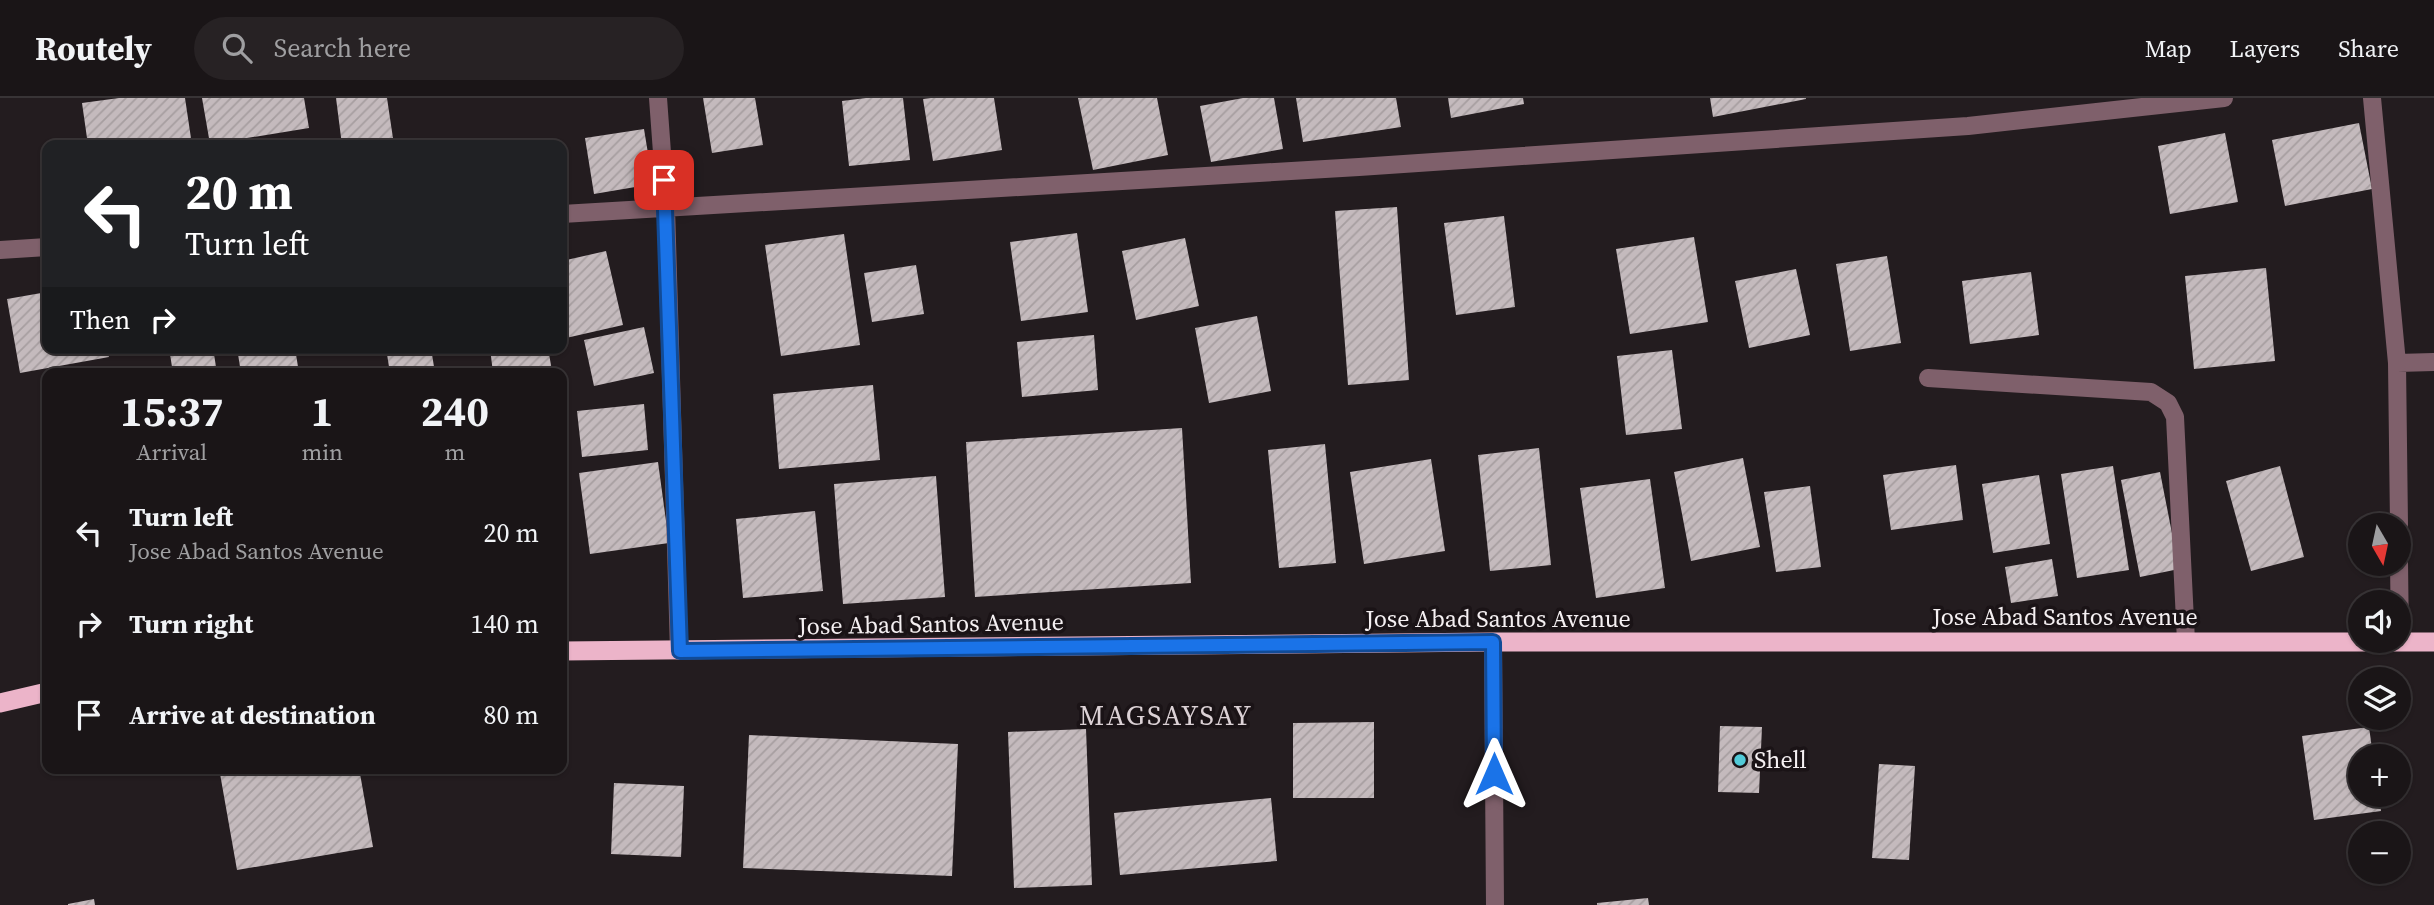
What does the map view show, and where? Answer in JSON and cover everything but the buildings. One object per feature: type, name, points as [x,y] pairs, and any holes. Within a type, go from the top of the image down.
[{"type":"highway","name":"Jose Abad Santos Avenue","points":[[567,651],[1493,642],[2348,642]]},
{"type":"highway","name":"Jose Abad Santos Avenue","points":[[2411,642],[2434,642]]},
{"type":"highway","points":[[0,703],[42,693]]},
{"type":"street","points":[[658,98],[666,207],[680,651]]},
{"type":"street","points":[[567,214],[1359,167],[1955,127],[2224,98]]},
{"type":"street","points":[[2372,98],[2397,363],[2399,513]]},
{"type":"street","points":[[0,250],[42,247]]},
{"type":"street","points":[[2397,363],[2434,362]]},
{"type":"street","points":[[1928,378],[2151,392],[2168,403],[2175,416],[2186,641]]},
{"type":"street","points":[[1493,642],[1495,905]]},
{"type":"place","name":"Shell","points":[[1740,760]]},
{"type":"district","name":"MAGSAYSAY","points":[[1166,715]]},
{"type":"route","points":[[664,180],[680,651],[1493,642],[1494,774]]}]
